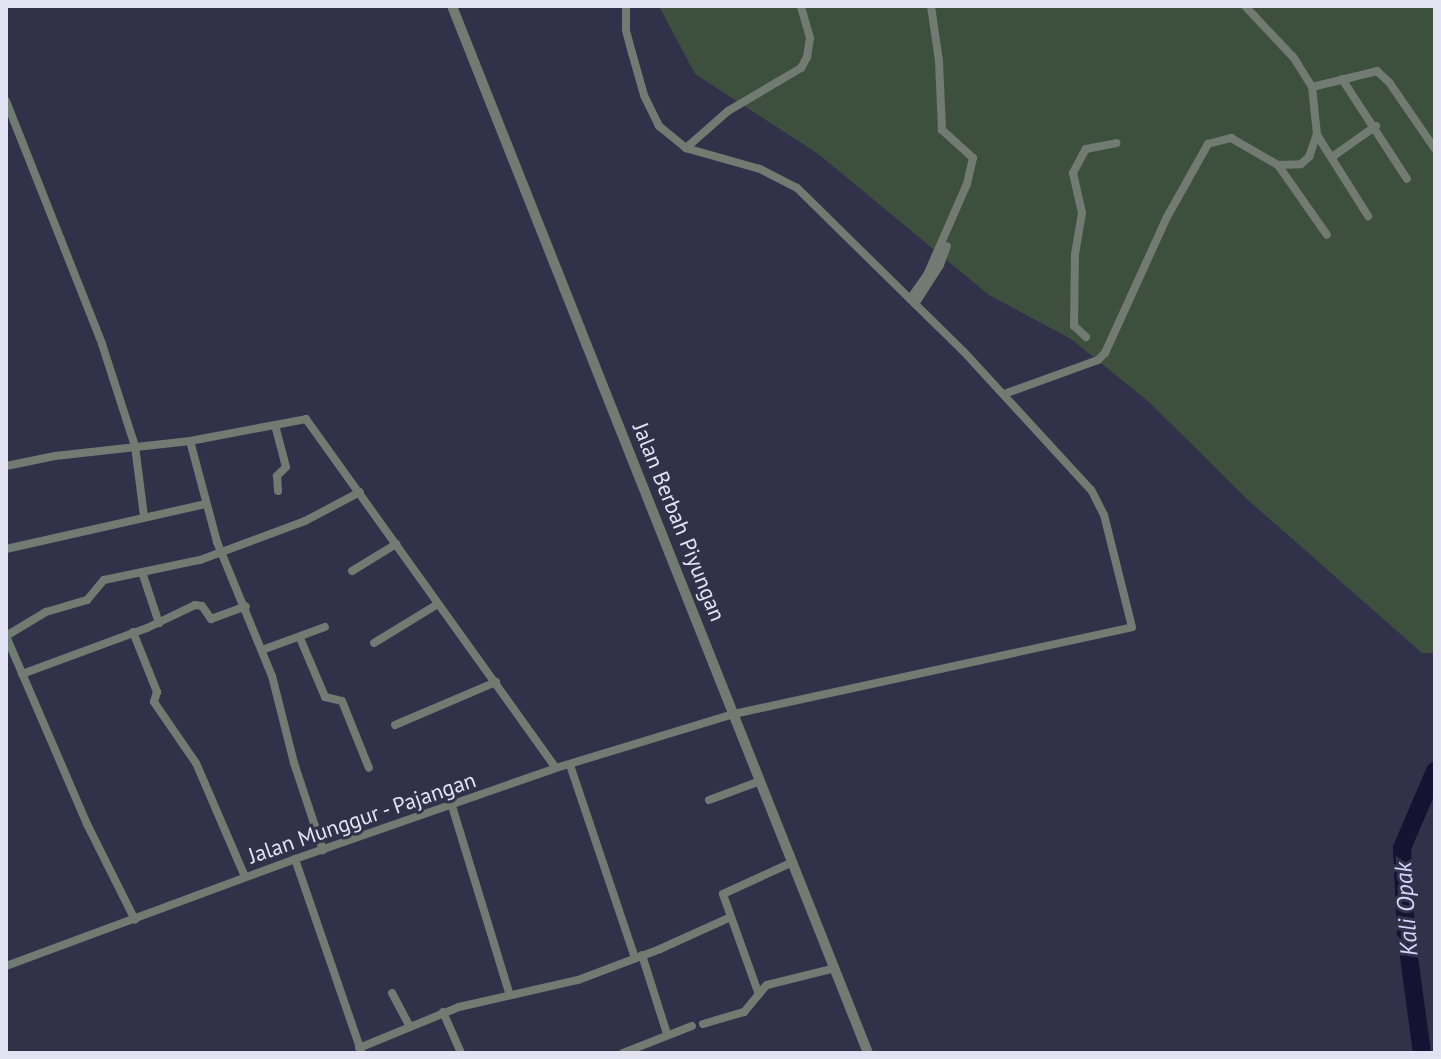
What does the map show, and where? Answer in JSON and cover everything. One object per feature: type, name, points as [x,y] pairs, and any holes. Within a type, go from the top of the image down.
[{"type":"street","name":"Jalan Berbah Piyungan","points":[[452,6],[868,1053]]},
{"type":"street","points":[[626,6],[626,30],[644,95],[659,126],[686,148],[760,169],[797,188],[1004,394],[1098,360],[1105,353],[1167,217],[1208,144],[1231,138],[1278,165],[1327,235]]},
{"type":"street","points":[[686,148],[728,111],[801,68],[807,57],[810,38],[801,6]]},
{"type":"street","points":[[912,302],[967,184],[973,158],[942,130],[939,61],[931,6]]},
{"type":"street","points":[[1245,6],[1293,57],[1312,87],[1317,134],[1315,148],[1301,164],[1278,165]]},
{"type":"street","points":[[1312,87],[1372,71],[1382,73],[1435,149]]},
{"type":"street","points":[[1342,79],[1376,126],[1407,179]]},
{"type":"street","points":[[6,101],[102,344],[135,446],[144,516]]},
{"type":"street","points":[[1332,157],[1376,126]]},
{"type":"street","points":[[1317,134],[1368,216]]},
{"type":"street","points":[[1086,337],[1074,326],[1075,254],[1082,213],[1073,173],[1086,149],[1116,143]]},
{"type":"street","points":[[912,302],[940,265],[947,246]]},
{"type":"street","name":"Jalan Munggur - Pajangan","points":[[6,966],[295,859],[556,768],[734,714],[1132,627],[1098,500],[1004,394]]},
{"type":"street","points":[[6,466],[135,446],[190,441],[306,419],[556,768]]},
{"type":"street","points":[[275,425],[286,467],[277,476],[278,491]]},
{"type":"street","points":[[190,441],[220,551],[246,606],[262,650],[323,850]]},
{"type":"street","points":[[135,920],[87,824],[6,636],[46,612],[87,600],[104,580],[220,551],[305,521],[360,492]]},
{"type":"street","points":[[6,549],[206,504]]},
{"type":"street","points":[[352,571],[396,544]]},
{"type":"street","points":[[142,572],[159,623]]},
{"type":"street","points":[[374,643],[438,604]]},
{"type":"street","points":[[22,674],[159,623],[195,605],[202,606],[211,619],[246,606]]},
{"type":"street","points":[[262,650],[325,627]]},
{"type":"street","points":[[133,632],[157,692],[154,702],[196,763],[245,877]]},
{"type":"street","points":[[300,638],[325,697],[341,699],[369,768]]},
{"type":"street","points":[[395,725],[496,682]]},
{"type":"street","points":[[570,765],[667,1034]]},
{"type":"street","points":[[709,800],[760,781]]},
{"type":"street","points":[[452,806],[509,993]]},
{"type":"street","points":[[295,859],[360,1051],[443,1012],[509,993],[548,989],[638,957],[731,917]]},
{"type":"street","points":[[758,992],[723,894],[793,862]]},
{"type":"street","points":[[703,1024],[744,1012],[758,992],[774,983],[835,968]]},
{"type":"street","points":[[392,993],[410,1027]]},
{"type":"street","points":[[443,1012],[461,1053]]},
{"type":"street","points":[[623,1053],[692,1026]]},
{"type":"green space","points":[[659,6],[1435,6],[1435,653],[1422,653],[1248,500],[1149,402],[1071,339],[989,295],[817,153],[695,74]]},
{"type":"waterway","name":"Kali Opak","points":[[1422,1053],[1406,934],[1402,848],[1435,771]]}]
